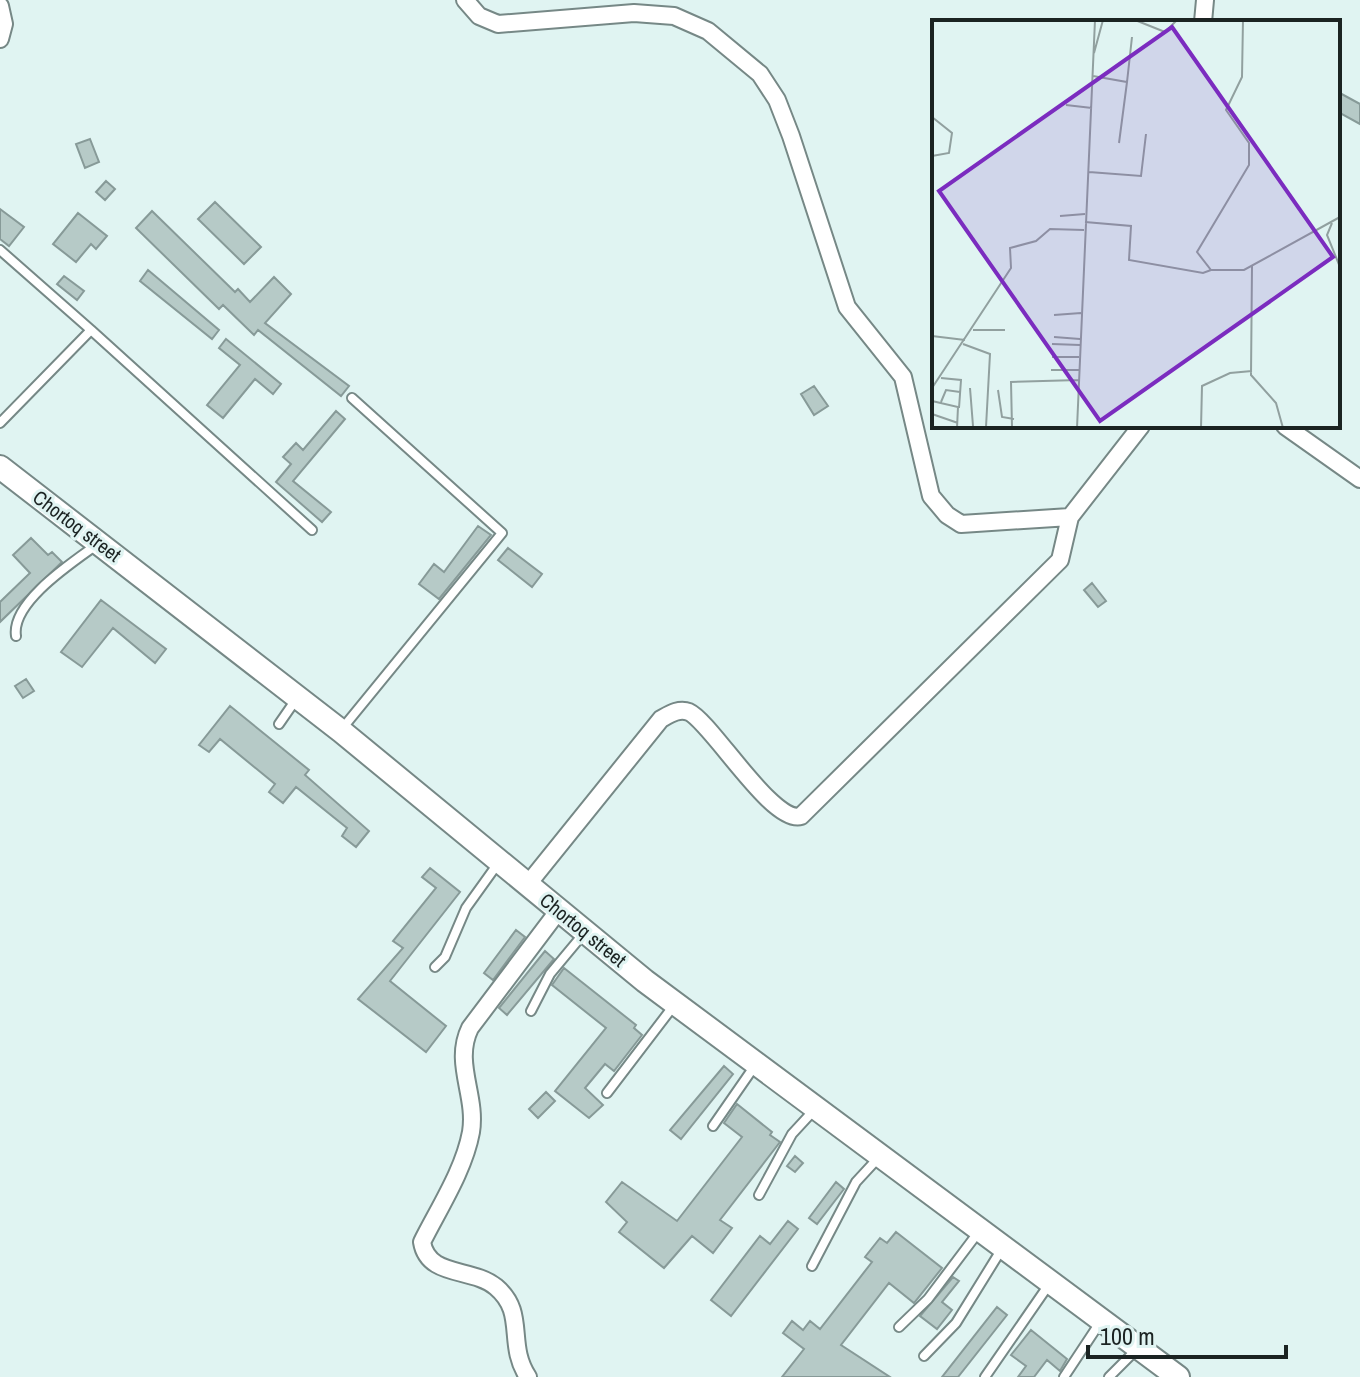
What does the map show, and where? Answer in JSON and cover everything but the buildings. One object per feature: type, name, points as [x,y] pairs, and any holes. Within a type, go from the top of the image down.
[{"type":"main road","name":"Chortoq street","points":[[0,467],[341,731],[676,1003],[1178,1377]]},
{"type":"street","points":[[465,0],[479,16],[498,24],[654,14],[686,19],[723,41],[760,74],[777,100],[847,307],[903,377],[931,496],[947,515],[961,524],[1070,517]]},
{"type":"street","points":[[1203,20],[1205,0]]},
{"type":"street","points":[[0,6],[4,24],[0,39]]},
{"type":"street","points":[[528,884],[661,719],[673,712],[686,710],[696,716],[729,758],[786,814],[801,816],[1060,560],[1070,517],[1139,428]]},
{"type":"street","points":[[1288,428],[1360,479]]},
{"type":"street","points":[[528,1377],[514,1353],[515,1319],[502,1293],[481,1278],[433,1264],[424,1254],[422,1242],[460,1165],[471,1134],[472,1114],[462,1064],[462,1043],[559,910]]},
{"type":"lane","points":[[0,250],[312,530]]},
{"type":"lane","points":[[0,423],[91,330]]},
{"type":"lane","points":[[341,731],[502,533],[352,398]]},
{"type":"lane","points":[[16,636],[14,625],[25,606],[48,583],[99,543]]},
{"type":"lane","points":[[279,724],[298,697]]},
{"type":"lane","points":[[435,967],[445,957],[466,908],[500,861]]},
{"type":"lane","points":[[531,1011],[550,974],[586,932]]},
{"type":"lane","points":[[607,1093],[676,1003]]},
{"type":"lane","points":[[713,1126],[756,1063]]},
{"type":"lane","points":[[759,1195],[792,1134],[816,1108]]},
{"type":"lane","points":[[812,1266],[856,1182],[881,1156]]},
{"type":"lane","points":[[899,1327],[928,1299],[981,1230]]},
{"type":"lane","points":[[924,1356],[956,1323],[1004,1247]]},
{"type":"lane","points":[[985,1377],[1051,1282]]},
{"type":"lane","points":[[1064,1377],[1102,1320]]},
{"type":"lane","points":[[1109,1377],[1139,1347]]}]
